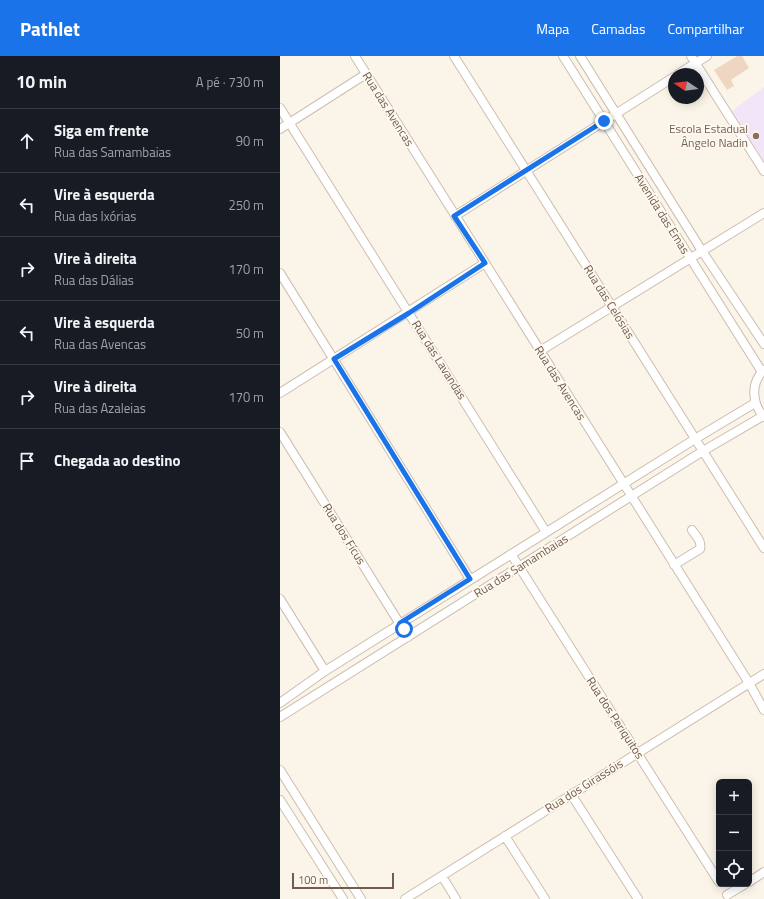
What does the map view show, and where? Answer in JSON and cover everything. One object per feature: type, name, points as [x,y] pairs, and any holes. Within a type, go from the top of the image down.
[{"type":"street","name":"Rua das Avencas","points":[[355,56],[454,216],[749,683],[764,710]]},
{"type":"street","name":"Rua das Celósias","points":[[454,56],[764,548]]},
{"type":"street","name":"Avenida das Emas","points":[[563,56],[690,259],[763,371]]},
{"type":"street","name":"Avenida das Emas","points":[[580,56],[702,251],[764,344]]},
{"type":"street","points":[[684,68],[693,60],[707,56]]},
{"type":"street","points":[[693,60],[764,171]]},
{"type":"street","points":[[280,129],[366,74]]},
{"type":"street","points":[[454,216],[668,81]]},
{"type":"street","name":"Rua das Lavandas","points":[[280,108],[546,532]]},
{"type":"street","points":[[540,351],[764,214]]},
{"type":"street","points":[[280,393],[409,313],[485,263]]},
{"type":"street","points":[[280,273],[470,579]]},
{"type":"street","points":[[763,371],[756,384],[754,396],[755,403],[763,416]]},
{"type":"street","name":"Rua das Samambaias","points":[[280,703],[325,671],[400,623],[695,438],[755,403]]},
{"type":"street","name":"Rua das Samambaias","points":[[280,717],[703,451],[763,416]]},
{"type":"street","name":"Rua dos Fícus","points":[[280,432],[408,637]]},
{"type":"street","points":[[674,565],[700,549],[700,540],[692,530]]},
{"type":"street","name":"Rua dos Periquitos","points":[[511,554],[716,877]]},
{"type":"street","points":[[280,599],[325,671]]},
{"type":"street","name":"Rua dos Girassóis","points":[[405,899],[764,674]]},
{"type":"street","points":[[280,770],[361,899]]},
{"type":"street","points":[[571,794],[638,899]]},
{"type":"street","points":[[280,800],[343,899]]},
{"type":"street","points":[[505,836],[545,899]]},
{"type":"street","points":[[752,880],[764,872]]},
{"type":"street","points":[[442,876],[456,899]]},
{"type":"street","name":"Rua dos Periquitos","points":[[722,887],[728,897]]},
{"type":"street","points":[[728,897],[741,887]]},
{"type":"shaded area","name":"Escola Estadual Ângelo Nadin","points":[[764,87],[764,161],[732,111]]},
{"type":"building","points":[[737,56],[742,56],[749,68],[731,80],[734,86],[727,90],[714,70]]},
{"type":"place","name":"Escola Estadual Ângelo Nadin","points":[[756,136]]},
{"type":"route","points":[[404,629],[400,623],[470,579],[334,359],[409,313],[485,263],[454,216],[604,121]]}]
